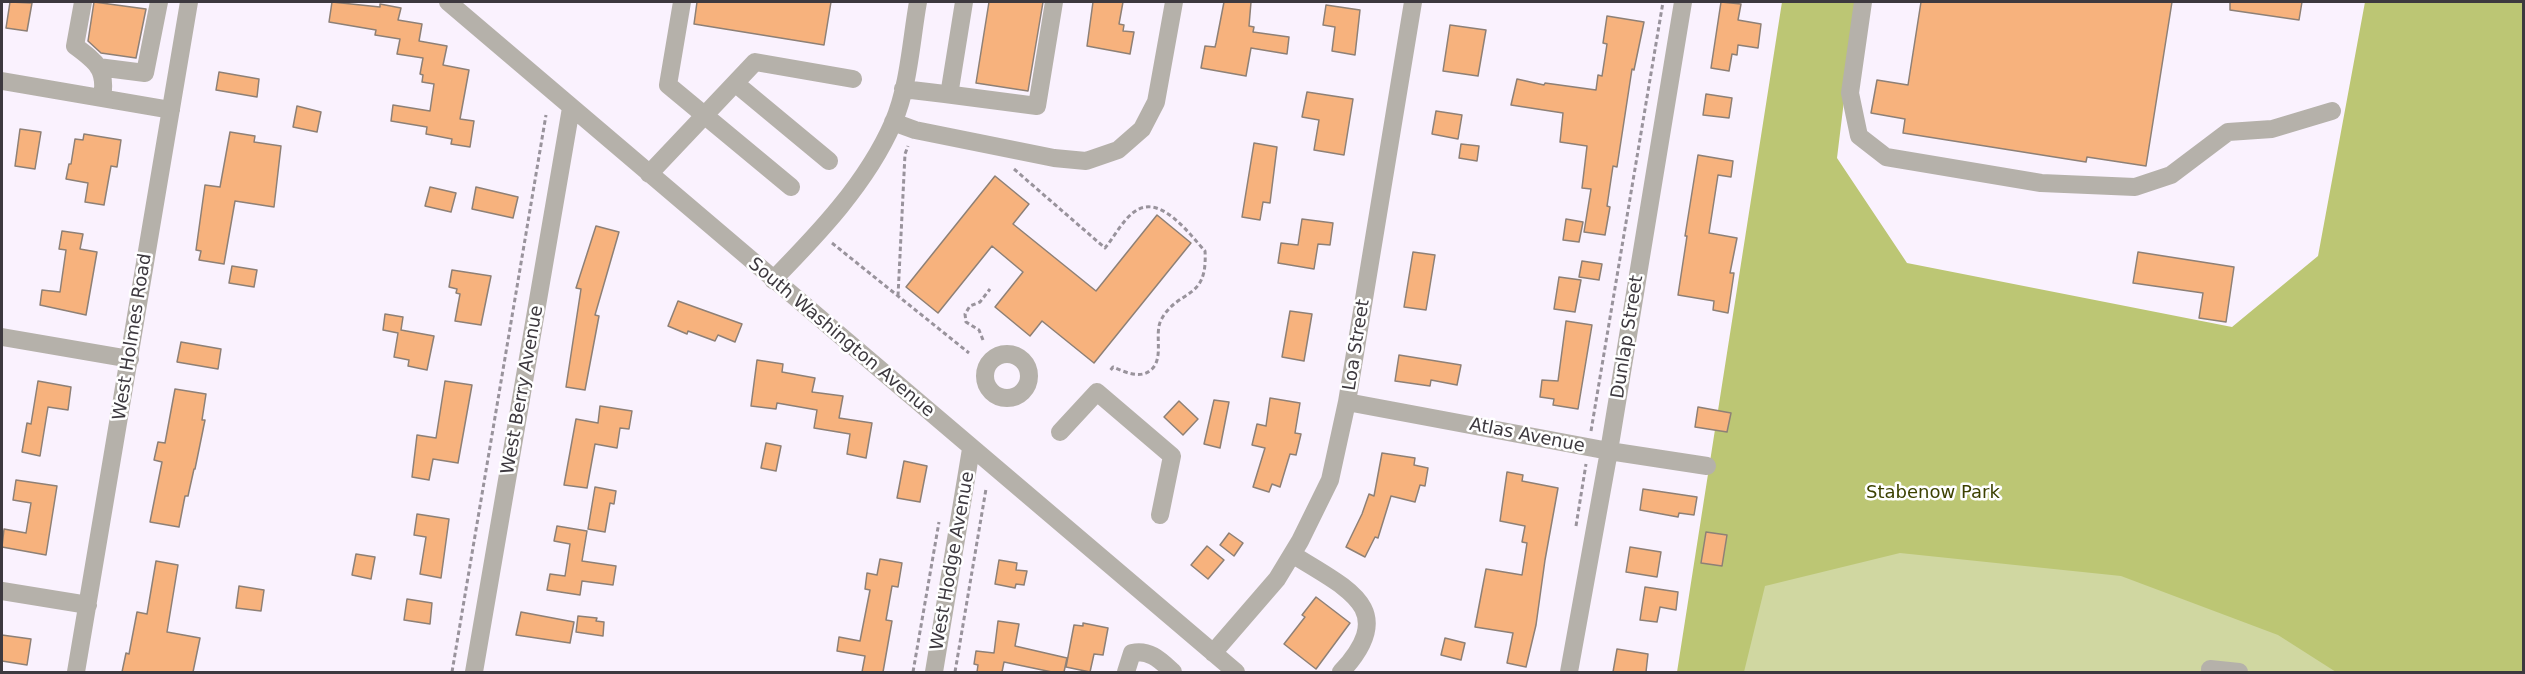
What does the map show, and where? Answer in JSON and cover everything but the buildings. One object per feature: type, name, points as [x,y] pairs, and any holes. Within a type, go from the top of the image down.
[{"type":"street","points":[[84,2],[75,46],[96,62],[105,81],[102,98]]},
{"type":"street","points":[[146,70],[159,2]]},
{"type":"street","name":"West Holmes Road","points":[[76,672],[189,2]]},
{"type":"street","points":[[682,2],[668,86],[791,187]]},
{"type":"street","points":[[773,280],[850,194],[872,163],[894,122],[903,89],[918,2]]},
{"type":"street","points":[[945,94],[950,89],[964,2]]},
{"type":"street","points":[[903,89],[1037,106],[1054,2]]},
{"type":"street","points":[[894,122],[915,130],[1008,149],[1086,161],[1118,150],[1142,129],[1156,102],[1174,2]]},
{"type":"street","name":"Loa Street","points":[[1223,665],[1292,554],[1330,480],[1347,402],[1413,2]]},
{"type":"street","name":"Dunlap Street","points":[[1569,672],[1609,451],[1683,2]]},
{"type":"street","points":[[1863,2],[1851,93],[1859,136],[1886,157],[2041,183],[2135,187],[2171,175],[2228,132],[2272,129],[2332,111]]},
{"type":"street","name":"South Washington Avenue","points":[[455,4],[571,108],[1223,665]]},
{"type":"street","points":[[649,174],[755,62],[853,79]]},
{"type":"street","points":[[98,67],[177,72]]},
{"type":"street","points":[[2,81],[171,110]]},
{"type":"street","points":[[735,83],[829,161]]},
{"type":"street","name":"West Berry Avenue","points":[[474,672],[571,108]]},
{"type":"street","points":[[2,337],[130,359]]},
{"type":"street","points":[[1060,432],[1097,392],[1172,456],[1160,515]]},
{"type":"street","name":"Atlas Avenue","points":[[1347,402],[1609,451],[1707,466]]},
{"type":"street","name":"West Hodge Avenue","points":[[934,672],[971,449]]},
{"type":"street","points":[[1292,554],[1355,596],[1367,616],[1368,628],[1365,641],[1341,672]]},
{"type":"street","points":[[2,591],[87,606]]},
{"type":"street","points":[[1126,672],[1132,653],[1142,651],[1152,654],[1173,672]]},
{"type":"street","points":[[2210,672],[2210,669],[2239,672]]},
{"type":"path","points":[[1575,526],[1663,2]]},
{"type":"path","points":[[452,672],[546,115]]},
{"type":"path","points":[[898,296],[905,154],[915,130]]},
{"type":"path","points":[[1008,149],[1006,162],[1105,248],[1135,211],[1150,206],[1166,211],[1205,251],[1206,268],[1201,282],[1191,294],[1169,308],[1156,330],[1157,357],[1153,368],[1143,374],[1128,374],[1113,367],[1109,372]]},
{"type":"path","points":[[818,231],[969,353]]},
{"type":"path","points":[[983,340],[979,330],[966,322],[964,314],[970,306],[980,302],[990,289]]},
{"type":"path","points":[[955,672],[986,489]]},
{"type":"path","points":[[914,672],[940,515]]},
{"type":"green space","name":"Stabenow Park","points":[[1782,2],[1856,2],[1837,158],[1907,263],[2232,327],[2318,256],[2365,2],[2523,2],[2523,672],[2336,672],[2278,635],[2121,576],[1900,553],[1765,586],[1744,672],[1677,672]]},
{"type":"green space","name":"Stabenow Park","points":[[2523,2],[2523,672],[1707,672],[1790,293],[2323,365]]}]
